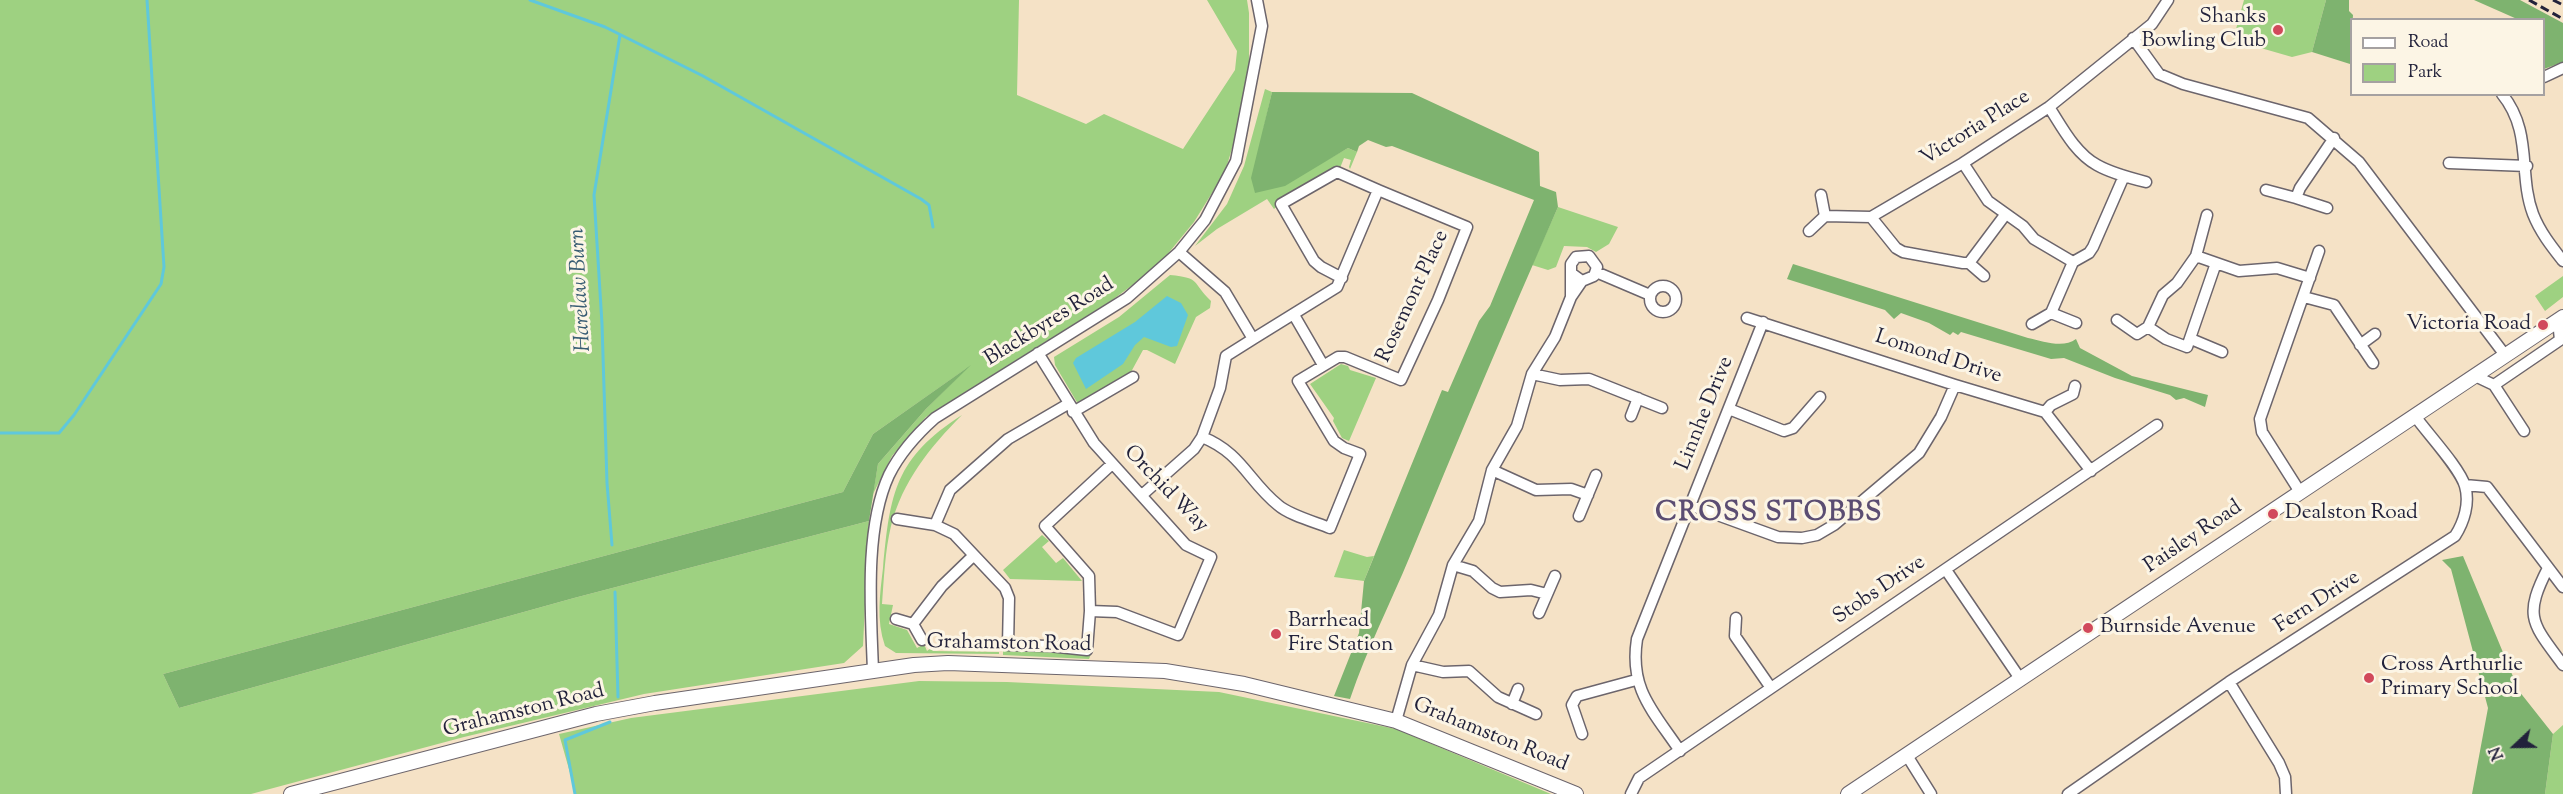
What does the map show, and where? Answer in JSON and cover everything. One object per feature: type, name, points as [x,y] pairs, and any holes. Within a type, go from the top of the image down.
[{"type":"main road","name":"Paisley Road","points":[[1848,794],[2560,319]]},
{"type":"main road","name":"Grahamston Road","points":[[291,794],[596,714],[655,703],[873,671],[948,663],[1165,671],[1204,677],[1309,699],[1396,721],[1576,794]]},
{"type":"street","name":"Blackbyres Road","points":[[873,671],[870,621],[874,525],[889,476],[905,450],[935,418],[1127,298],[1179,252],[1205,220],[1236,161],[1262,26],[1257,0]]},
{"type":"street","name":"Victoria Place","points":[[1871,217],[1963,163],[2049,107],[2151,24],[2168,0]]},
{"type":"street","points":[[2133,38],[2159,74],[2183,84],[2308,118],[2334,138],[2359,162],[2505,356]]},
{"type":"street","points":[[2545,77],[2563,68]]},
{"type":"street","points":[[2508,96],[2523,139],[2529,197],[2534,214],[2542,232],[2563,261]]},
{"type":"street","points":[[2049,107],[2077,148],[2097,165],[2146,182]]},
{"type":"street","points":[[2296,198],[2300,188],[2334,138]]},
{"type":"street","points":[[1963,163],[1988,201],[2023,226],[2034,239],[2073,262]]},
{"type":"street","points":[[2449,163],[2527,166]]},
{"type":"street","points":[[1142,495],[1194,449],[1202,437],[1220,388],[1226,356],[1335,289],[1342,278],[1378,190],[1337,172],[1281,204],[1314,261],[1342,278]]},
{"type":"street","points":[[2032,324],[2050,313],[2073,262],[2089,253],[2093,247],[2124,176]]},
{"type":"street","name":"Rosemont Place","points":[[1202,437],[1230,451],[1279,506],[1330,528],[1360,454],[1334,441],[1298,381],[1338,357],[1345,357],[1401,380],[1467,230],[1467,227],[1378,190]]},
{"type":"street","points":[[2266,190],[2327,208]]},
{"type":"street","points":[[1821,195],[1825,216]]},
{"type":"street","points":[[1969,262],[2005,215]]},
{"type":"street","points":[[2117,320],[2137,334],[2148,327],[2163,295],[2177,283],[2196,256],[2207,215]]},
{"type":"street","points":[[1809,231],[1825,216],[1871,217],[1896,248],[1903,252],[1969,262],[1984,276]]},
{"type":"street","points":[[2300,492],[2262,432],[2260,419],[2319,251]]},
{"type":"street","points":[[1179,252],[1225,292],[1254,339]]},
{"type":"street","points":[[1396,721],[1412,665],[1439,615],[1452,565],[1479,521],[1492,470],[1517,426],[1532,374],[1554,337],[1571,297],[1582,281],[1591,279],[1596,272],[1596,263],[1589,256],[1580,255],[1568,264]]},
{"type":"street","points":[[2196,256],[2239,271],[2277,268],[2310,278]]},
{"type":"street","points":[[2148,327],[2166,339],[2187,347],[2216,263]]},
{"type":"street","points":[[1568,264],[1582,281]]},
{"type":"street","points":[[1568,264],[1571,297]]},
{"type":"street","points":[[1596,272],[1650,295]]},
{"type":"street","points":[[2304,297],[2334,305],[2373,363]]},
{"type":"street","points":[[2050,313],[2076,323]]},
{"type":"street","points":[[1294,315],[1323,365]]},
{"type":"street","name":"Lomond Drive","points":[[1748,318],[2045,412]]},
{"type":"street","points":[[2494,385],[2559,340],[2560,319]]},
{"type":"street","name":"Linnhe Drive","points":[[1680,751],[1641,693],[1634,666],[1636,639],[1729,410],[1762,322]]},
{"type":"street","points":[[2360,345],[2375,334]]},
{"type":"street","points":[[2191,339],[2222,352]]},
{"type":"street","name":"Orchid Way","points":[[1038,353],[1070,408],[1112,464],[1186,545],[1210,557],[1178,635],[1117,612],[1090,611]]},
{"type":"street","points":[[1532,374],[1560,380],[1589,379],[1662,408]]},
{"type":"street","points":[[2475,376],[2494,385],[2524,431]]},
{"type":"street","points":[[935,525],[950,490],[1008,439],[1132,377]]},
{"type":"street","points":[[1690,505],[1778,537],[1802,538],[1817,535],[1834,525],[1919,453],[1941,417],[1955,385]]},
{"type":"street","points":[[2075,386],[2073,394],[2051,405],[2045,412],[2091,471]]},
{"type":"street","points":[[1631,416],[1638,398]]},
{"type":"street","points":[[1729,410],[1784,431],[1793,428],[1820,398]]},
{"type":"street","points":[[2415,416],[2465,485],[2487,488],[2563,587]]},
{"type":"street","name":"Stobs Drive","points":[[1631,794],[1639,778],[2157,425]]},
{"type":"street","points":[[897,519],[935,525],[954,534],[1005,588],[1009,598],[1008,645],[1087,650],[1090,611],[1089,576],[1045,526],[1112,464]]},
{"type":"street","points":[[1492,470],[1536,490],[1571,489],[1588,495]]},
{"type":"street","points":[[1579,516],[1596,475]]},
{"type":"street","name":"Fern Drive","points":[[2068,794],[2229,682],[2455,536],[2466,512],[2465,485]]},
{"type":"street","points":[[913,624],[942,586],[973,556]]},
{"type":"street","points":[[1452,565],[1473,570],[1491,588],[1500,592],[1531,590],[1547,594]]},
{"type":"street","points":[[2548,568],[2534,598],[2533,618],[2540,634],[2563,665]]},
{"type":"street","points":[[1947,570],[2021,680]]},
{"type":"street","points":[[1539,613],[1555,576]]},
{"type":"street","points":[[1736,618],[1735,636],[1771,688]]},
{"type":"street","points":[[896,620],[913,624],[922,640]]},
{"type":"street","points":[[1412,665],[1443,672],[1469,671],[1491,693],[1536,714]]},
{"type":"street","points":[[1582,734],[1572,705],[1577,696],[1636,680]]},
{"type":"street","points":[[2229,682],[2279,762],[2286,794]]},
{"type":"street","points":[[1512,704],[1518,689]]},
{"type":"street","points":[[1906,754],[1931,794]]},
{"type":"green space","points":[[0,0],[1019,0],[1017,95],[1086,124],[1104,114],[1183,149],[1235,70],[1237,51],[1207,0],[1247,0],[1249,66],[1239,125],[1225,172],[1194,222],[1157,267],[1100,309],[926,417],[892,456],[873,494],[878,464],[926,409],[967,368],[873,434],[843,492],[163,674],[179,708],[574,598],[869,521],[863,646],[844,663],[644,694],[464,737],[251,794],[0,794]]},
{"type":"green space","name":"Shanks Bowling Club","points":[[2244,0],[2326,0],[2312,52],[2292,57],[2233,40]]},
{"type":"green space","points":[[2326,0],[2349,0],[2349,11],[2353,15],[2353,18],[2350,18],[2350,64],[2312,52]]},
{"type":"green space","points":[[2474,0],[2520,0],[2563,23],[2563,62],[2545,69],[2545,18],[2515,18]]},
{"type":"green space","points":[[1265,89],[1272,92],[1263,131],[1318,165],[1348,148],[1357,152],[1350,169],[1351,160],[1344,158],[1340,168],[1335,167],[1275,202],[1277,206],[1274,209],[1267,199],[1217,229],[1195,246],[1227,204],[1244,166]]},
{"type":"green space","points":[[1272,92],[1412,93],[1539,152],[1540,186],[1556,192],[1558,207],[1371,644],[1350,699],[1334,696],[1359,633],[1364,581],[1442,390],[1448,392],[1479,321],[1490,306],[1534,200],[1392,146],[1386,147],[1368,140],[1359,146],[1357,152],[1348,148],[1285,186],[1255,193],[1251,178]]},
{"type":"green space","points":[[1558,207],[1618,227],[1609,244],[1596,252],[1587,247],[1564,246],[1556,267],[1548,270],[1532,265]]},
{"type":"green space","points":[[1793,264],[2028,338],[2059,344],[2076,339],[2080,348],[2132,376],[2208,395],[2205,407],[2184,398],[2176,400],[2170,395],[2115,378],[2064,358],[2051,359],[1961,332],[1958,335],[1953,332],[1950,335],[1929,323],[1901,313],[1894,319],[1885,310],[1787,279]]},
{"type":"green space","points":[[1170,275],[1192,280],[1211,301],[1210,308],[1196,317],[1175,364],[1143,350],[1131,372],[1078,404],[1055,365],[1054,357],[1119,317]]},
{"type":"green space","points":[[2563,276],[2563,297],[2545,311],[2535,296]]},
{"type":"green space","points":[[1341,364],[1348,366],[1350,370],[1376,378],[1349,441],[1342,438],[1333,421],[1334,418],[1310,384]]},
{"type":"green space","points":[[971,365],[926,409],[878,464],[869,521],[574,598],[179,708],[163,674],[843,492],[873,434]]},
{"type":"green space","points":[[962,415],[928,453],[902,495],[889,535],[882,604],[893,605],[889,624],[907,630],[917,648],[924,644],[927,651],[931,648],[933,651],[999,652],[999,654],[896,653],[885,646],[880,617],[886,542],[893,498],[909,463],[922,446]]},
{"type":"green space","points":[[1042,535],[1049,541],[1042,547],[1056,563],[1063,558],[1082,581],[1010,579],[1003,570]]},
{"type":"green space","points":[[1344,550],[1367,557],[1374,556],[1364,581],[1334,577]]},
{"type":"green space","points":[[2463,556],[2519,691],[2553,734],[2545,794],[2472,794],[2488,708],[2451,569],[2442,560]]},
{"type":"green space","points":[[1003,649],[1091,654],[1089,659],[1003,655]]},
{"type":"green space","points":[[919,681],[1007,682],[1219,692],[1396,729],[1551,794],[576,794],[559,734],[631,718]]},
{"type":"green space","points":[[2563,725],[2563,794],[2545,794],[2553,734]]},
{"type":"water","points":[[1167,296],[1181,303],[1188,315],[1177,346],[1171,347],[1144,337],[1135,345],[1123,364],[1086,389],[1073,363],[1076,358],[1135,322]]},
{"type":"waterway","points":[[0,433],[59,433],[74,415],[161,284],[164,267],[147,0]]},
{"type":"waterway","points":[[530,0],[605,27],[703,76],[921,199],[929,205],[933,227]]},
{"type":"waterway","name":"Harelaw Burn","points":[[612,545],[607,483],[602,324],[594,195],[620,35]]},
{"type":"waterway","points":[[615,592],[618,697]]},
{"type":"waterway","points":[[575,794],[565,740],[610,722]]},
{"type":"railway","points":[[2529,0],[2563,19]]},
{"type":"railway","points":[[2553,0],[2563,5]]},
{"type":"place","name":"Shanks Bowling Club","points":[[2278,30]]},
{"type":"place","name":"Victoria Road","points":[[2543,325]]},
{"type":"place","name":"Dealston Road","points":[[2273,514]]},
{"type":"place","name":"Burnside Avenue","points":[[2088,628]]},
{"type":"place","name":"Barrhead Fire Station","points":[[1276,634]]},
{"type":"place","name":"Cross Arthurlie Primary School","points":[[2369,678]]},
{"type":"district","name":"CROSS STOBBS","points":[[1769,515]]}]
